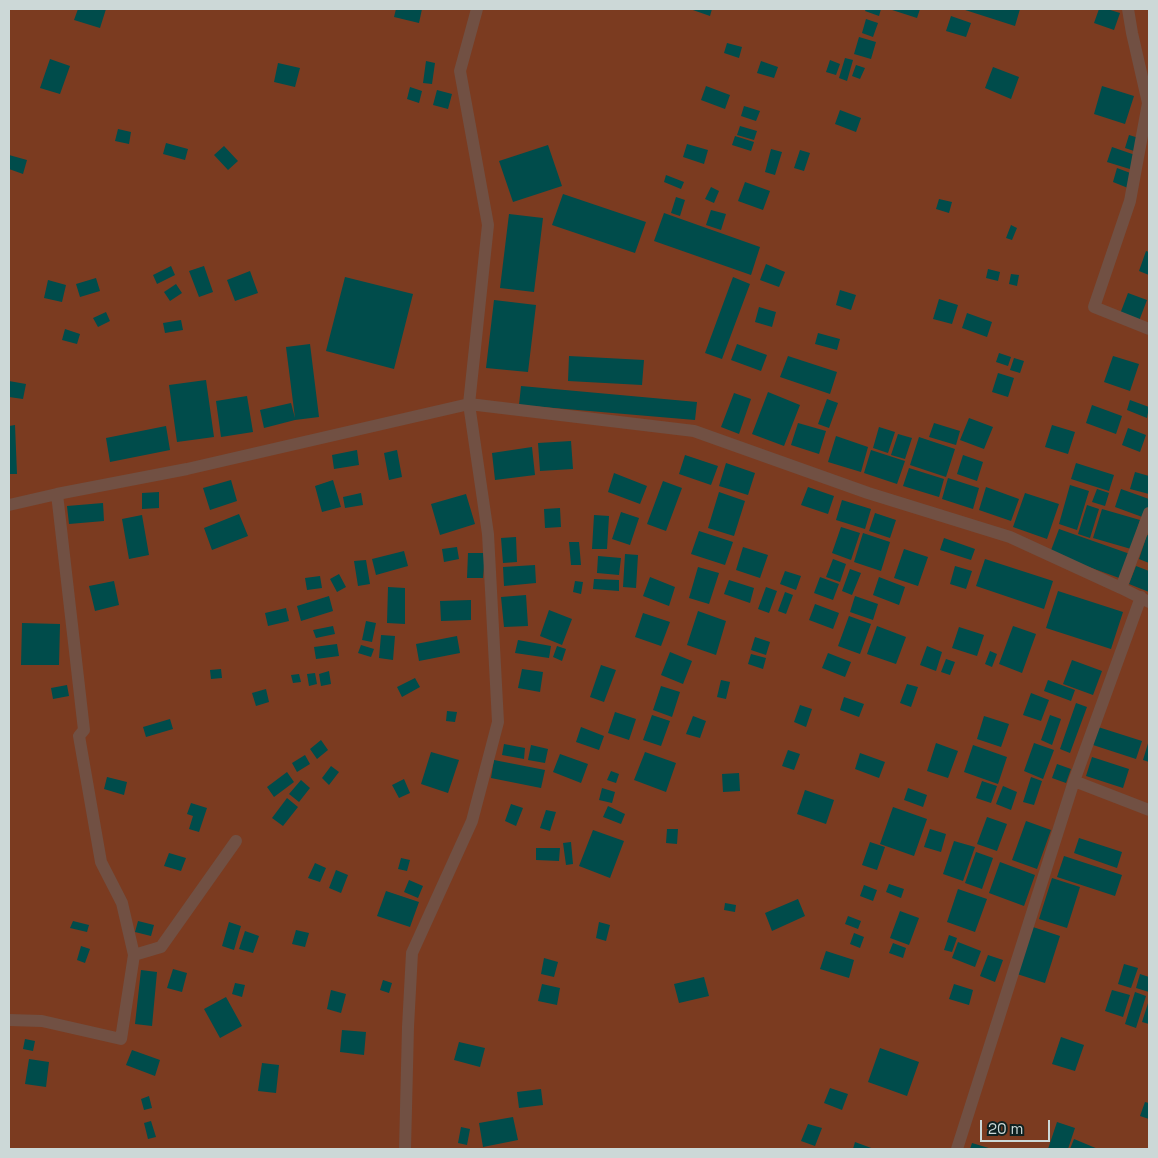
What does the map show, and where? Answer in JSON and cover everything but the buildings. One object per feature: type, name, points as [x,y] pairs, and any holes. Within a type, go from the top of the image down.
[{"type":"street","points":[[405,1149],[412,953],[472,822],[498,722],[488,534],[469,404],[488,225],[460,71],[477,9]]},
{"type":"street","points":[[1128,9],[1148,103],[1130,201],[1094,307],[1149,329]]},
{"type":"street","points":[[9,505],[56,494],[187,470],[469,404],[694,430],[868,493],[1010,537],[1145,600],[1074,781],[957,1149]]},
{"type":"street","points":[[9,1020],[42,1021],[121,1039],[134,955],[122,903],[101,862],[79,736],[84,730],[56,494]]},
{"type":"street","points":[[1121,588],[1149,514]]},
{"type":"street","points":[[1074,781],[1149,810]]},
{"type":"street","points":[[134,955],[160,947],[236,841]]},
{"type":"shaded area","points":[[9,9],[1149,9],[1149,1149],[9,1149]]}]
